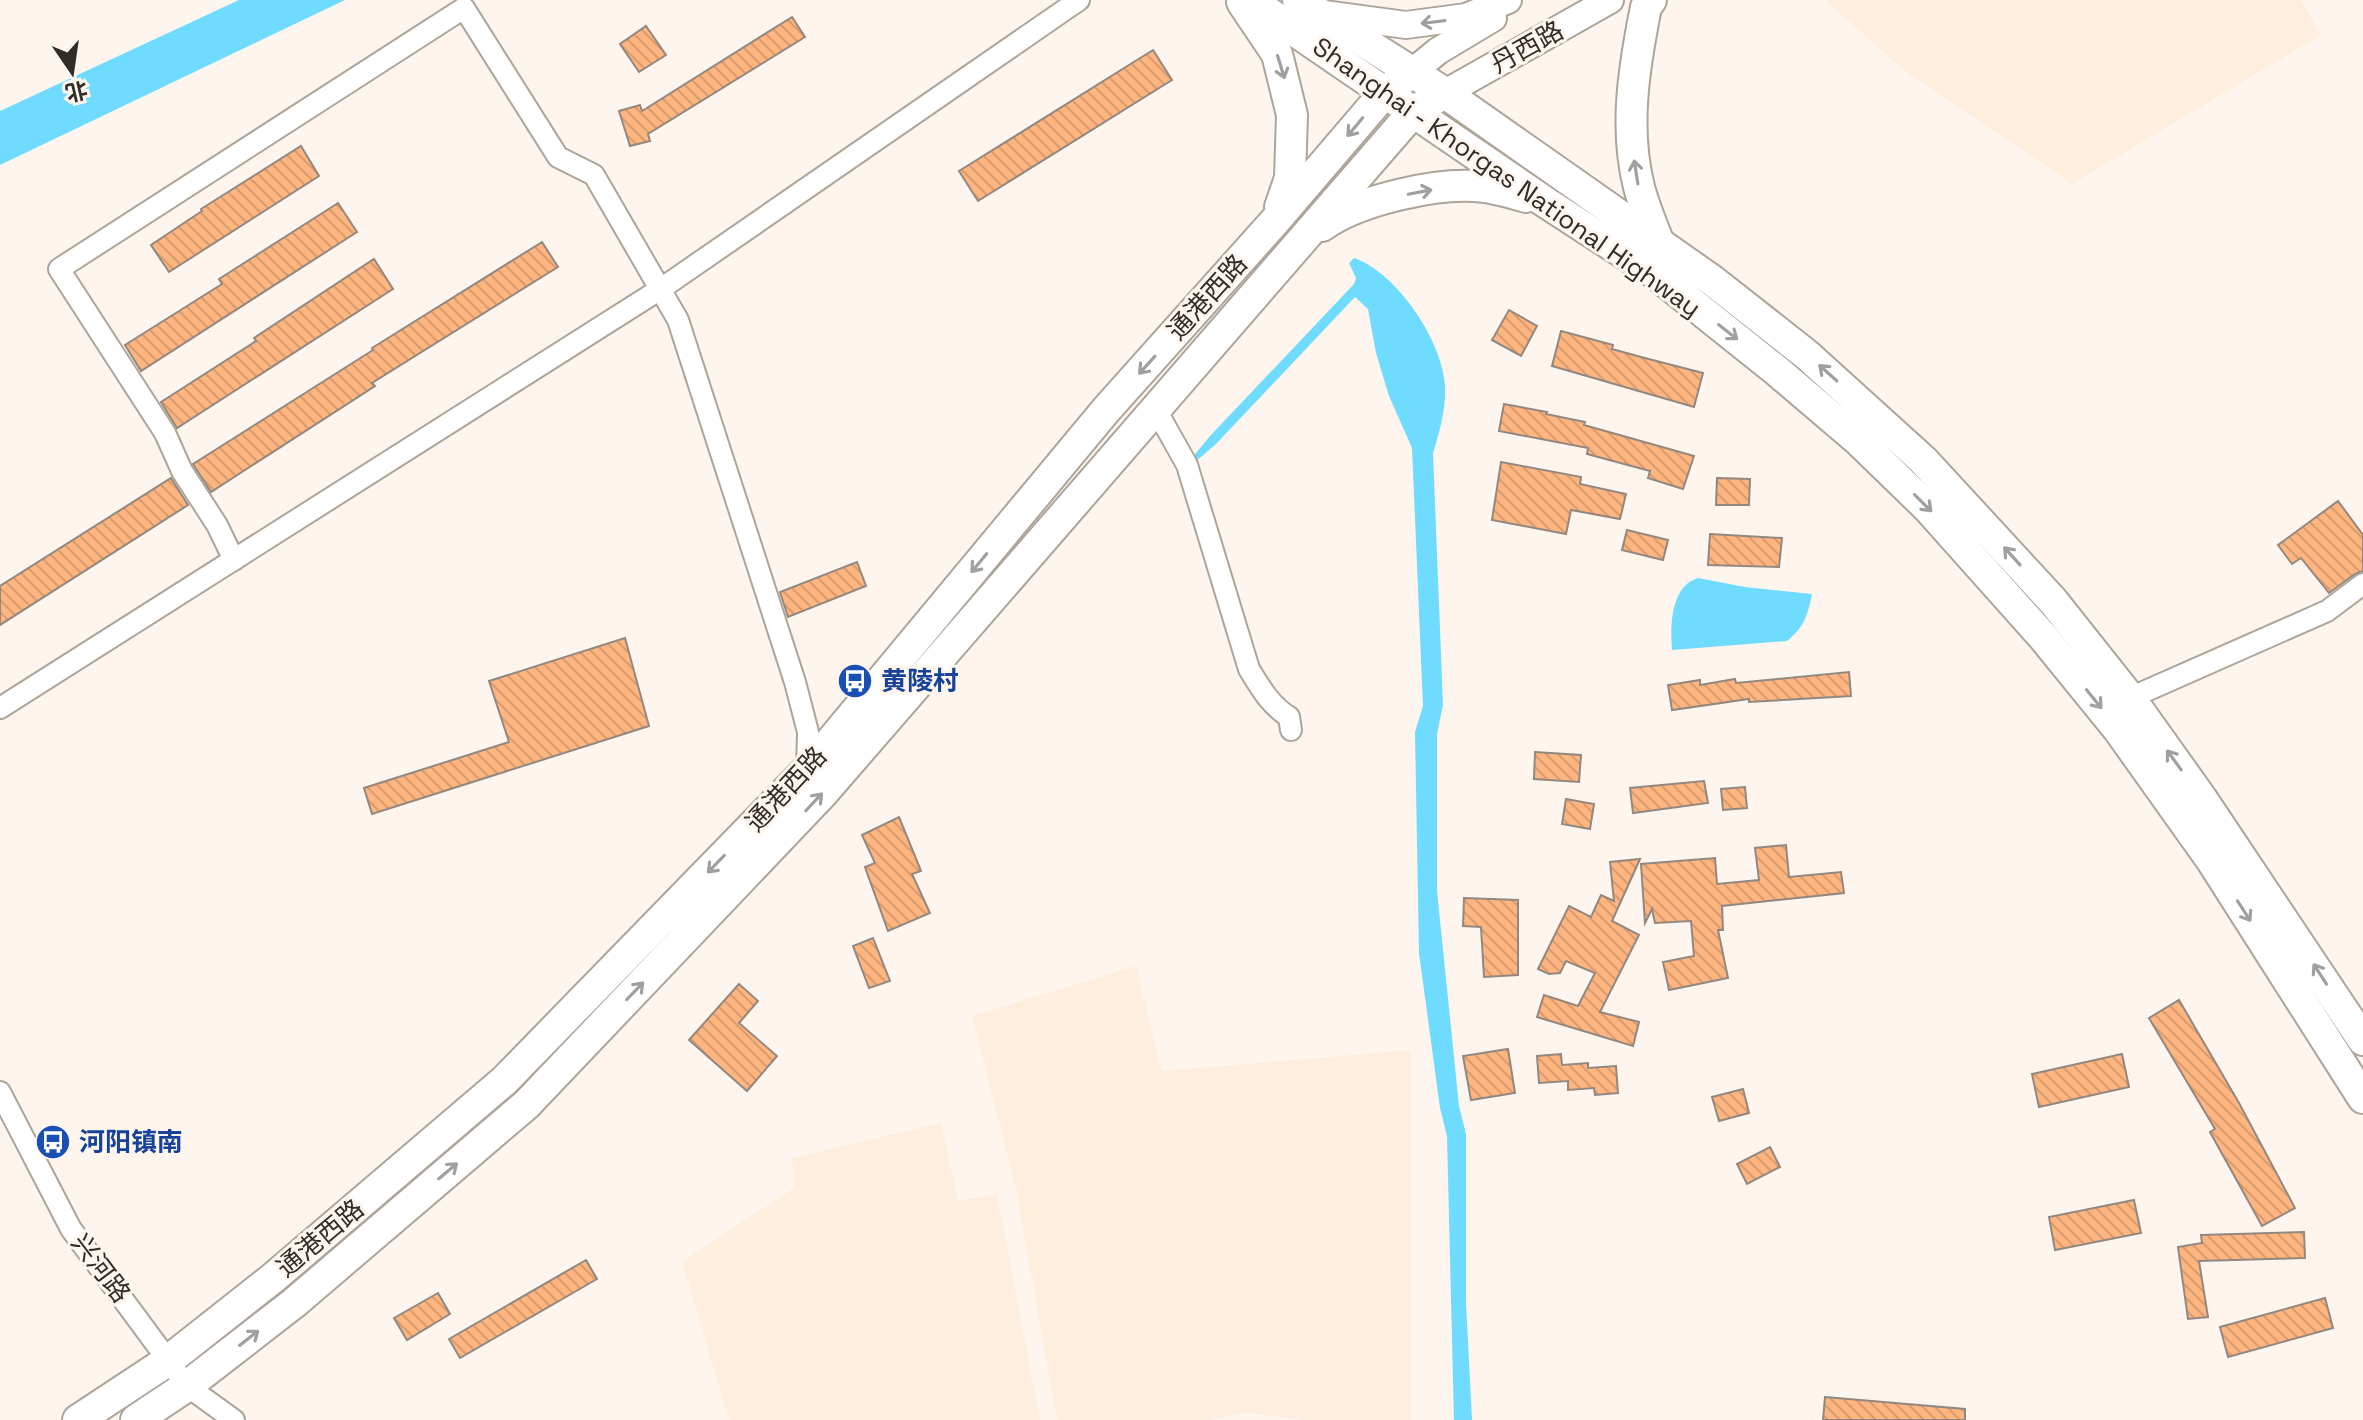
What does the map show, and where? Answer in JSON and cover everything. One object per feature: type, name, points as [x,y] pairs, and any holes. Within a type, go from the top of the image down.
[{"type":"highway","points":[[1241,0],[1277,54],[1292,115],[1290,178],[1275,221]]},
{"type":"highway","name":"Shanghai - Khorgas National Highway","points":[[1250,0],[1542,200],[1653,272],[1858,440],[1928,508],[2044,638],[2118,729],[2212,861],[2363,1098]]},
{"type":"highway","points":[[1651,0],[1646,7],[1635,64],[1630,135],[1639,188],[1660,246]]},
{"type":"highway","name":"Shanghai - Khorgas National Highway","points":[[1307,6],[1445,93],[1713,281],[1807,355],[1923,460],[2053,601],[2130,698],[2202,799],[2363,1040]]},
{"type":"highway","name":"通港西路","points":[[78,1420],[169,1360],[273,1278],[504,1081],[807,770],[1106,410],[1386,91],[1411,73]]},
{"type":"highway","name":"通港西路","points":[[136,1420],[187,1386],[294,1303],[527,1104],[822,794],[1414,111],[1445,93]]},
{"type":"highway","points":[[1298,244],[1329,221],[1353,210],[1425,191],[1483,187],[1542,200]]},
{"type":"main road","points":[[1307,6],[1379,23],[1406,25],[1466,17],[1508,0]]},
{"type":"main road","name":"丹西路","points":[[1411,73],[1438,51],[1524,0]]},
{"type":"main road","name":"丹西路","points":[[1445,93],[1610,0]]},
{"type":"street","points":[[0,708],[662,288],[1079,0]]},
{"type":"street","points":[[234,560],[217,525],[182,471],[165,433],[59,269],[464,8],[558,157],[594,175],[678,320],[795,682],[808,732],[807,770]]},
{"type":"street","points":[[1155,408],[1187,465],[1249,669],[1262,692],[1289,717],[1291,730]]},
{"type":"street","points":[[2130,698],[2327,611],[2363,584]]},
{"type":"street","name":"兴河路","points":[[0,1092],[71,1229],[187,1386],[234,1420]]},
{"type":"shaded area","points":[[1825,0],[2301,0],[2321,35],[2072,184],[1901,68]]},
{"type":"shaded area","points":[[1136,966],[1162,1071],[1411,1050],[1411,1420],[1305,1420],[1248,1413],[1208,1420],[1057,1420],[1015,1185],[972,1016]]},
{"type":"shaded area","points":[[941,1123],[958,1201],[997,1194],[1040,1420],[729,1420],[682,1262],[794,1188],[792,1158]]},
{"type":"water","points":[[239,0],[345,0],[0,165],[0,111]]},
{"type":"water","points":[[1354,258],[1386,278],[1414,310],[1436,349],[1445,386],[1442,420],[1433,453],[1443,705],[1437,734],[1437,891],[1459,1106],[1466,1134],[1466,1303],[1472,1420],[1454,1420],[1447,1136],[1440,1108],[1419,953],[1415,732],[1423,706],[1412,448],[1389,396],[1376,353],[1368,309],[1355,297],[1216,444],[1195,462],[1192,458],[1354,284],[1356,278],[1349,263]]},
{"type":"water","points":[[1698,578],[1812,594],[1804,620],[1787,641],[1672,650],[1672,618],[1677,598],[1689,582]]},
{"type":"building","points":[[792,17],[805,37],[648,134],[650,141],[630,146],[619,111],[640,105],[642,111]]},
{"type":"building","points":[[646,26],[666,55],[639,72],[620,44]]},
{"type":"building","points":[[1153,50],[1172,80],[978,201],[959,171]]},
{"type":"building","points":[[301,146],[319,176],[169,272],[151,245],[201,209]]},
{"type":"building","points":[[338,203],[357,232],[141,371],[125,345],[222,284],[219,279]]},
{"type":"building","points":[[542,242],[558,267],[372,383],[375,386],[211,492],[193,464]]},
{"type":"building","points":[[374,259],[393,289],[177,428],[161,402]]},
{"type":"building","points":[[1509,310],[1537,326],[1521,356],[1492,340]]},
{"type":"building","points":[[1561,331],[1613,345],[1612,349],[1703,373],[1694,407],[1552,366]]},
{"type":"building","points":[[1504,404],[1585,422],[1584,425],[1694,456],[1683,489],[1648,478],[1650,471],[1587,454],[1588,448],[1499,431]]},
{"type":"building","points":[[1501,462],[1581,477],[1580,484],[1626,494],[1620,519],[1571,510],[1566,534],[1492,520]]},
{"type":"building","points":[[171,478],[188,505],[0,625],[0,586]]},
{"type":"building","points":[[1717,478],[1750,479],[1749,505],[1716,505]]},
{"type":"building","points":[[2338,501],[2363,535],[2363,571],[2329,593],[2301,558],[2292,564],[2278,545]]},
{"type":"building","points":[[1627,530],[1668,540],[1663,560],[1622,550]]},
{"type":"building","points":[[1710,534],[1782,538],[1779,567],[1708,565]]},
{"type":"building","points":[[857,562],[866,586],[788,617],[780,592]]},
{"type":"building","points":[[625,638],[649,726],[372,814],[364,788],[509,742],[489,681]]},
{"type":"building","points":[[1849,672],[1851,696],[1749,702],[1749,699],[1672,710],[1668,685],[1700,680],[1700,685],[1735,679],[1736,683]]},
{"type":"building","points":[[1535,752],[1581,755],[1579,782],[1534,779]]},
{"type":"building","points":[[1704,781],[1708,803],[1633,813],[1630,788]]},
{"type":"building","points":[[1745,787],[1747,808],[1723,810],[1721,789]]},
{"type":"building","points":[[1566,799],[1594,804],[1590,829],[1562,824]]},
{"type":"building","points":[[899,817],[921,871],[912,874],[930,913],[888,931],[865,867],[875,863],[862,835]]},
{"type":"building","points":[[1786,845],[1789,877],[1841,872],[1844,893],[1722,906],[1723,930],[1718,930],[1728,978],[1669,990],[1663,962],[1694,956],[1691,921],[1655,923],[1652,909],[1645,923],[1641,864],[1715,858],[1717,884],[1759,880],[1755,848]]},
{"type":"building","points":[[1640,859],[1612,921],[1639,935],[1600,1012],[1639,1022],[1633,1046],[1537,1017],[1544,995],[1578,1006],[1595,973],[1566,961],[1560,973],[1549,974],[1538,969],[1569,906],[1591,917],[1601,895],[1614,901],[1610,862]]},
{"type":"building","points":[[1464,898],[1518,900],[1518,975],[1484,977],[1481,927],[1463,926]]},
{"type":"building","points":[[873,938],[890,981],[869,988],[853,946]]},
{"type":"building","points":[[739,984],[758,1001],[739,1023],[777,1056],[747,1091],[689,1040]]},
{"type":"building","points":[[2179,1000],[2295,1208],[2262,1226],[2210,1132],[2215,1129],[2149,1018]]},
{"type":"building","points":[[1508,1049],[1515,1093],[1471,1100],[1463,1056]]},
{"type":"building","points":[[1561,1054],[1562,1065],[1588,1063],[1588,1068],[1616,1066],[1618,1093],[1595,1095],[1594,1088],[1568,1090],[1568,1081],[1539,1083],[1537,1056]]},
{"type":"building","points":[[2122,1054],[2129,1087],[2039,1107],[2032,1074]]},
{"type":"building","points":[[1743,1089],[1749,1113],[1719,1121],[1712,1097]]},
{"type":"building","points":[[1770,1147],[1780,1167],[1747,1184],[1737,1164]]},
{"type":"building","points":[[2134,1200],[2141,1233],[2055,1250],[2049,1217]]},
{"type":"building","points":[[2304,1232],[2305,1258],[2199,1261],[2208,1317],[2188,1319],[2178,1247],[2202,1243],[2201,1235]]},
{"type":"building","points":[[586,1260],[597,1279],[460,1358],[449,1339]]},
{"type":"building","points":[[438,1293],[450,1314],[407,1340],[394,1318]]},
{"type":"building","points":[[2325,1298],[2333,1328],[2228,1357],[2220,1327]]},
{"type":"building","points":[[1825,1397],[1965,1409],[1965,1420],[1823,1420]]},
{"type":"place","name":"黄陵村","points":[[855,681]]},
{"type":"place","name":"河阳镇南","points":[[53,1142]]}]
